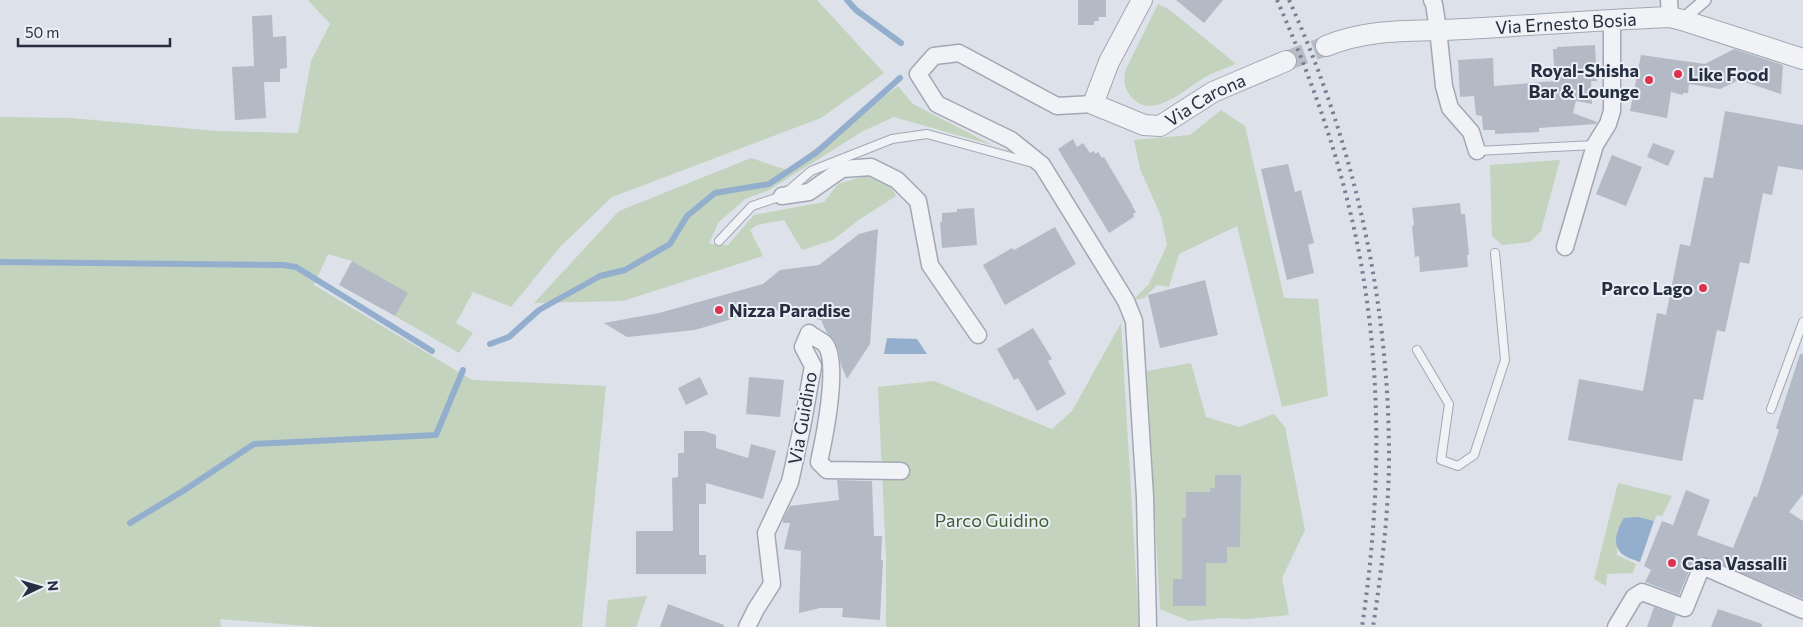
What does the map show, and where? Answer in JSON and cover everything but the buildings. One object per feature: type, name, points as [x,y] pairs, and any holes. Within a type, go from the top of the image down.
[{"type":"street","points":[[1142,0],[1108,62],[1093,104],[1057,106],[959,53],[934,56],[918,74],[937,104],[1011,140],[1042,165],[1126,301],[1134,321],[1144,497],[1148,627]]},
{"type":"street","points":[[1432,0],[1438,29],[1444,86],[1450,108],[1471,132],[1477,151]]},
{"type":"street","points":[[1674,12],[1705,0]]},
{"type":"street","name":"Via Ernesto Bosia","points":[[1326,46],[1370,33],[1386,31],[1466,29],[1612,20],[1674,12],[1803,59]]},
{"type":"street","points":[[1565,247],[1596,146],[1612,112],[1612,20]]},
{"type":"street","name":"Via Carona","points":[[1093,104],[1144,125],[1160,126],[1212,92],[1286,61]]},
{"type":"street","points":[[782,196],[809,192],[842,170],[871,168],[897,180],[918,201],[930,265],[978,335]]},
{"type":"street","name":"Via Guidino","points":[[747,627],[772,584],[766,533],[790,482],[802,427],[813,366],[803,347],[809,333],[825,345],[832,365],[826,428],[819,462],[827,470],[901,471]]},
{"type":"street","points":[[1616,627],[1634,597],[1642,592],[1685,608],[1702,566],[1803,610]]},
{"type":"lane","points":[[719,241],[752,206],[782,196],[811,171],[892,139],[927,134],[1042,165]]},
{"type":"lane","points":[[1477,151],[1596,146]]},
{"type":"lane","points":[[1417,350],[1449,404],[1441,460],[1458,466],[1474,455],[1505,360],[1495,253]]},
{"type":"lane","points":[[1771,408],[1803,322]]},
{"type":"green space","points":[[308,0],[817,0],[884,73],[821,118],[612,197],[561,246],[511,307],[473,292],[456,323],[473,333],[459,353],[395,316],[407,293],[352,261],[328,254],[314,285],[472,380],[606,386],[582,627],[318,627],[220,619],[221,627],[0,627],[0,117],[71,118],[216,131],[298,133],[311,61],[330,24]]},
{"type":"green space","points":[[1158,4],[1170,10],[1236,64],[1207,76],[1170,100],[1150,106],[1141,104],[1129,95],[1125,84],[1125,76],[1126,69]]},
{"type":"green space","points":[[898,86],[913,104],[992,145],[894,117],[863,131],[769,190],[745,199],[718,223],[709,244],[728,245],[754,215],[824,202],[838,184],[865,176],[887,179],[896,196],[860,219],[833,240],[802,250],[784,220],[757,225],[750,230],[763,256],[623,301],[534,303],[619,211],[751,158],[787,170]]},
{"type":"green space","points":[[1221,110],[1245,126],[1284,298],[1318,299],[1328,396],[1282,407],[1237,226],[1179,254],[1169,287],[1157,285],[1144,298],[1133,300],[1149,284],[1167,245],[1161,216],[1140,169],[1134,140],[1190,135]]},
{"type":"green space","points":[[1560,160],[1541,231],[1530,242],[1502,245],[1492,236],[1490,165]]},
{"type":"green space","name":"Parco Guidino","points":[[1121,323],[1139,627],[886,627],[886,557],[878,387],[934,381],[1052,429],[1072,411]]},
{"type":"green space","points":[[1191,363],[1206,417],[1239,427],[1274,414],[1285,427],[1305,530],[1282,578],[1289,615],[1248,619],[1222,618],[1189,621],[1160,609],[1147,371]]},
{"type":"green space","points":[[1618,483],[1672,496],[1662,516],[1657,515],[1654,521],[1639,517],[1617,529],[1617,555],[1636,564],[1633,573],[1607,574],[1606,586],[1594,579]]},
{"type":"green space","points":[[647,596],[636,627],[605,627],[608,600]]},
{"type":"water","points":[[887,338],[917,339],[927,354],[884,354]]},
{"type":"water","points":[[1639,517],[1654,521],[1640,562],[1621,553],[1616,545],[1618,530],[1624,518]]},
{"type":"waterway","points":[[847,0],[856,10],[901,43]]},
{"type":"waterway","points":[[490,344],[509,337],[539,310],[600,276],[625,270],[670,244],[687,216],[715,193],[769,184],[817,152],[900,78]]},
{"type":"waterway","points":[[0,262],[283,265],[296,267],[432,351]]},
{"type":"waterway","points":[[130,523],[254,444],[436,435],[463,370]]},
{"type":"tunnel","points":[[1286,61],[1326,46]]},
{"type":"railway","points":[[1277,0],[1308,75],[1334,151],[1360,255],[1368,308],[1376,414],[1376,468],[1374,521],[1362,627]]},
{"type":"railway","points":[[1289,0],[1333,112],[1350,169],[1364,227],[1383,345],[1388,405],[1389,465],[1384,546],[1373,627]]},
{"type":"place","name":"Like Food","points":[[1678,74]]},
{"type":"place","name":"Royal-Shisha Bar & Lounge","points":[[1649,80]]},
{"type":"place","name":"Parco Lago","points":[[1703,288]]},
{"type":"place","name":"Nizza Paradise","points":[[719,310]]},
{"type":"place","name":"Casa Vassalli","points":[[1672,563]]}]
